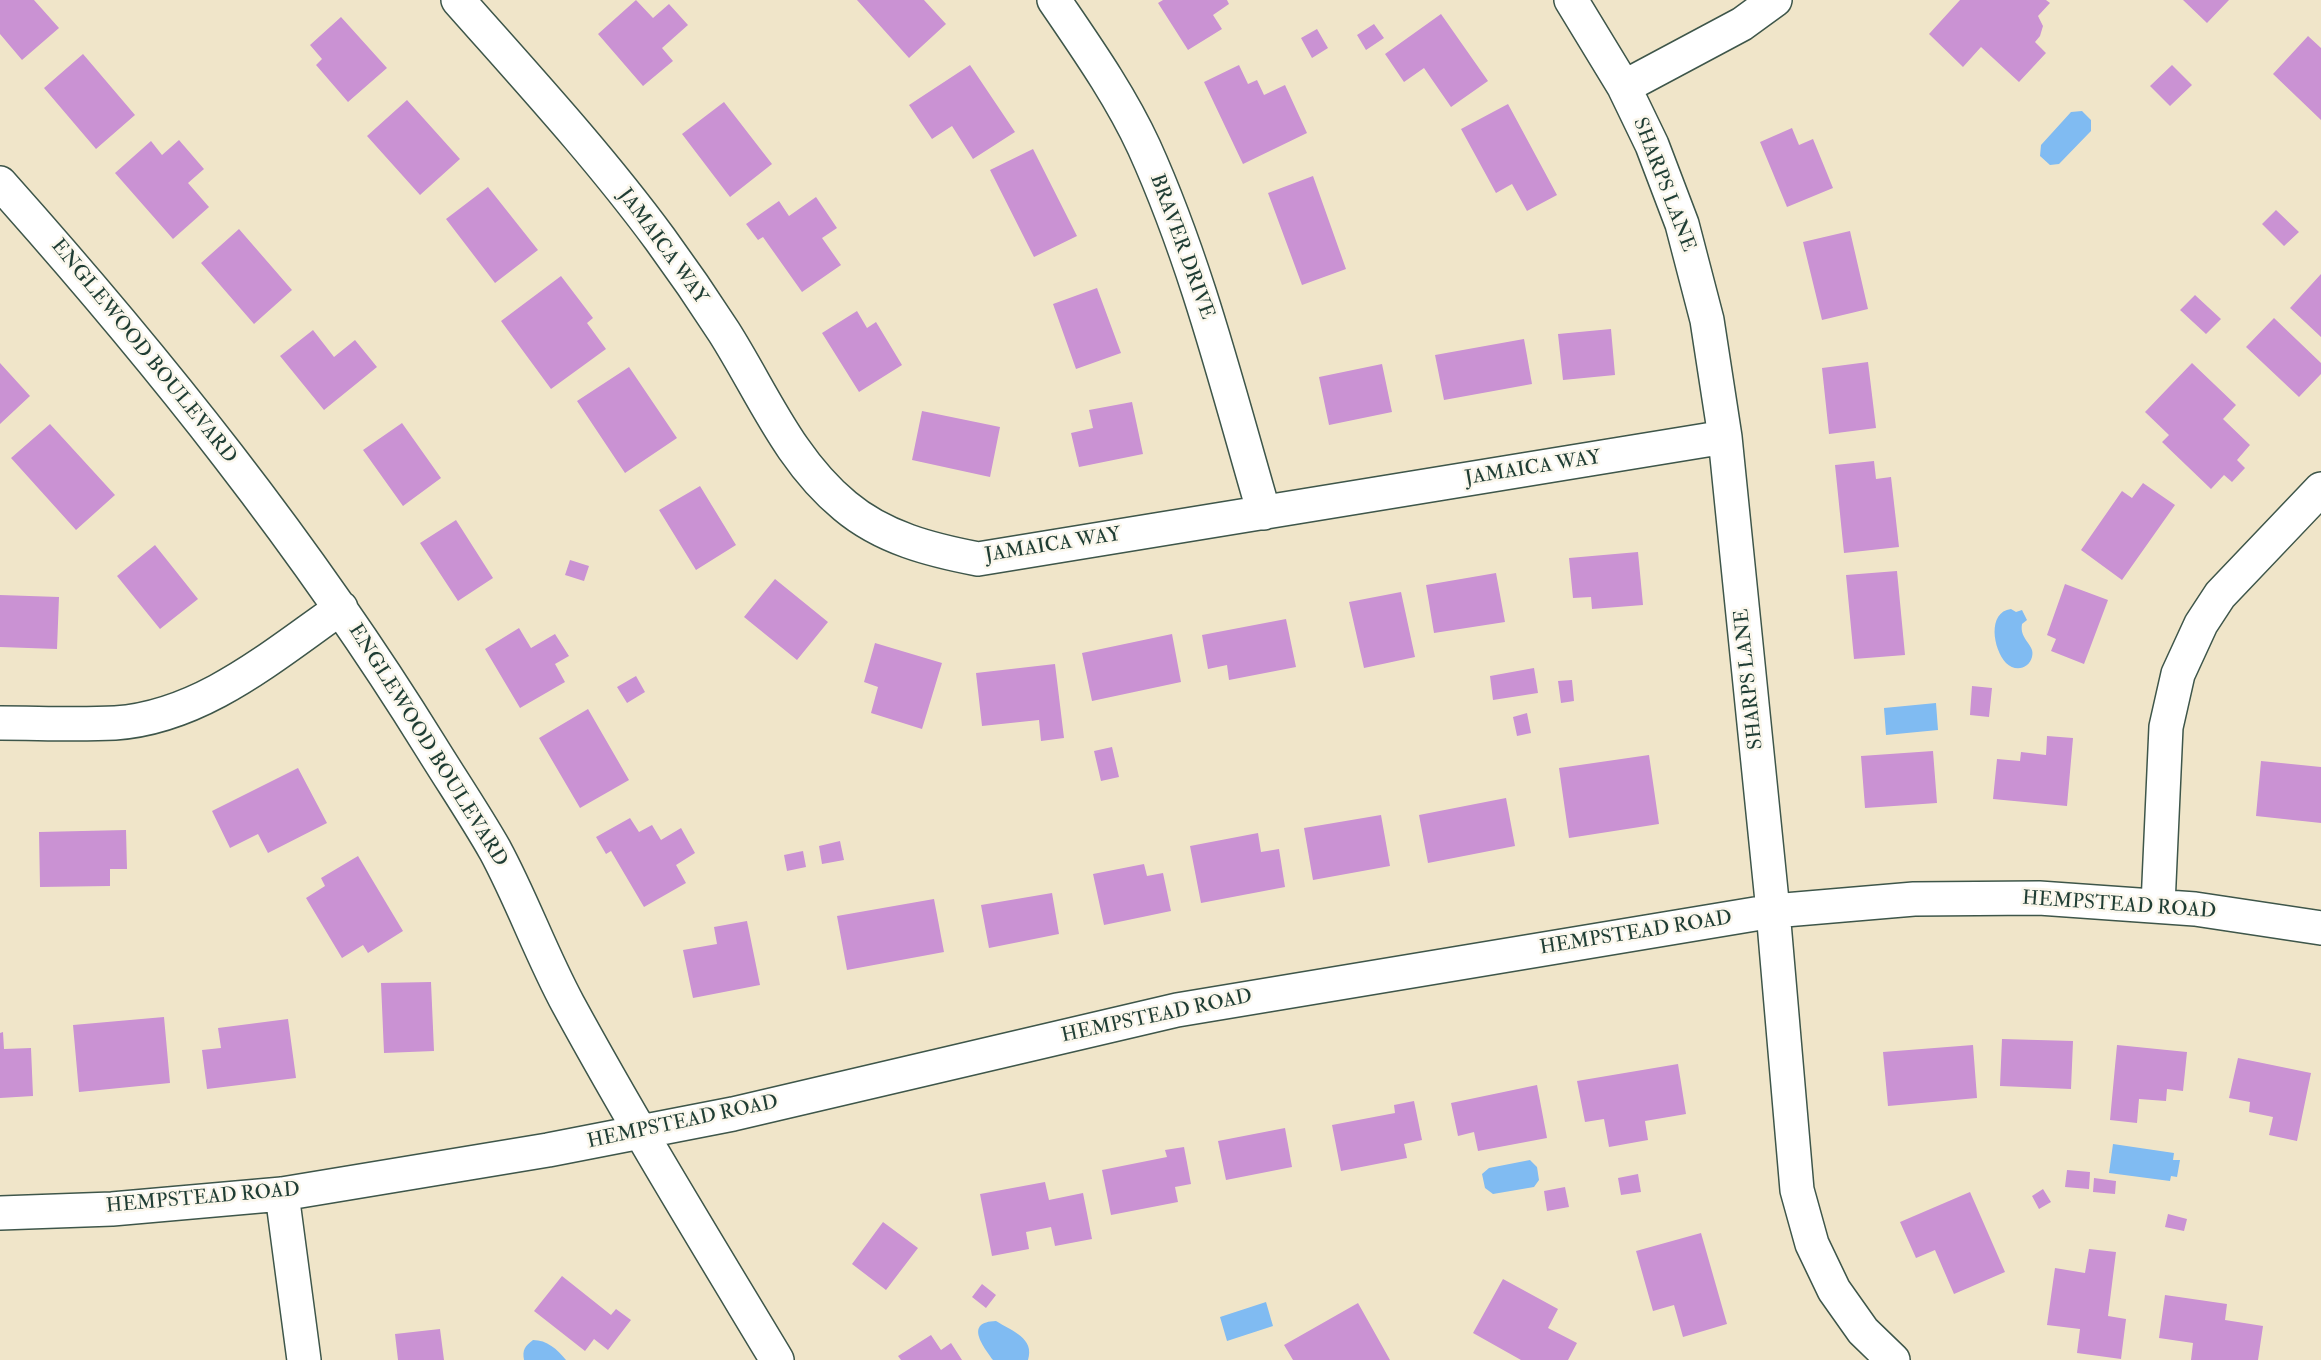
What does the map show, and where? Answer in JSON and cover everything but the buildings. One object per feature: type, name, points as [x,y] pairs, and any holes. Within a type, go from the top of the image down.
[{"type":"street","name":"JAMAICA WAY","points":[[458,0],[572,129],[660,239],[724,332],[787,440],[815,478],[846,507],[891,535],[936,551],[978,559],[1725,437]]},
{"type":"street","name":"BRAVER DRIVE","points":[[1054,0],[1104,73],[1143,145],[1182,236],[1264,513]]},
{"type":"street","name":"SHARPS LANE","points":[[1571,0],[1624,87],[1652,145],[1682,225],[1707,320],[1725,437],[1773,911],[1797,1190],[1812,1244],[1834,1290],[1863,1332],[1893,1360]]},
{"type":"street","points":[[1624,87],[1742,24],[1775,0]]},
{"type":"street","name":"ENGLEWOOD BOULEVARD","points":[[0,183],[160,368],[241,471],[341,608],[392,684],[495,850],[566,1001],[777,1360]]},
{"type":"street","points":[[2158,905],[2166,727],[2178,674],[2201,624],[2220,595],[2321,489]]},
{"type":"street","points":[[0,723],[116,723],[165,713],[211,695],[341,608]]},
{"type":"street","name":"HEMPSTEAD ROAD","points":[[0,1213],[112,1209],[282,1194],[642,1133],[1177,1010],[1773,911],[1914,899],[2039,898],[2158,905],[2321,928]]},
{"type":"street","points":[[282,1194],[304,1360]]},
{"type":"water","points":[[2082,111],[2091,120],[2091,131],[2059,164],[2050,165],[2040,156],[2041,145],[2071,112]]},
{"type":"water","points":[[2011,609],[2016,612],[2022,610],[2027,620],[2022,624],[2022,630],[2033,653],[2028,664],[2021,668],[2013,668],[2006,663],[2001,657],[1996,641],[1995,624],[1998,617]]},
{"type":"water","points":[[1936,703],[1938,730],[1886,735],[1884,708]]},
{"type":"water","points":[[2113,1144],[2174,1153],[2173,1160],[2180,1160],[2177,1177],[2171,1176],[2170,1181],[2109,1173]]},
{"type":"water","points":[[1530,1160],[1537,1167],[1539,1180],[1534,1187],[1493,1194],[1485,1188],[1482,1174],[1489,1168]]},
{"type":"water","points":[[1266,1302],[1273,1326],[1227,1341],[1220,1317]]},
{"type":"water","points":[[996,1321],[1021,1336],[1028,1346],[1028,1360],[993,1360],[981,1342],[978,1330],[986,1322]]},
{"type":"water","points":[[533,1340],[551,1346],[566,1360],[524,1360],[525,1348]]}]
